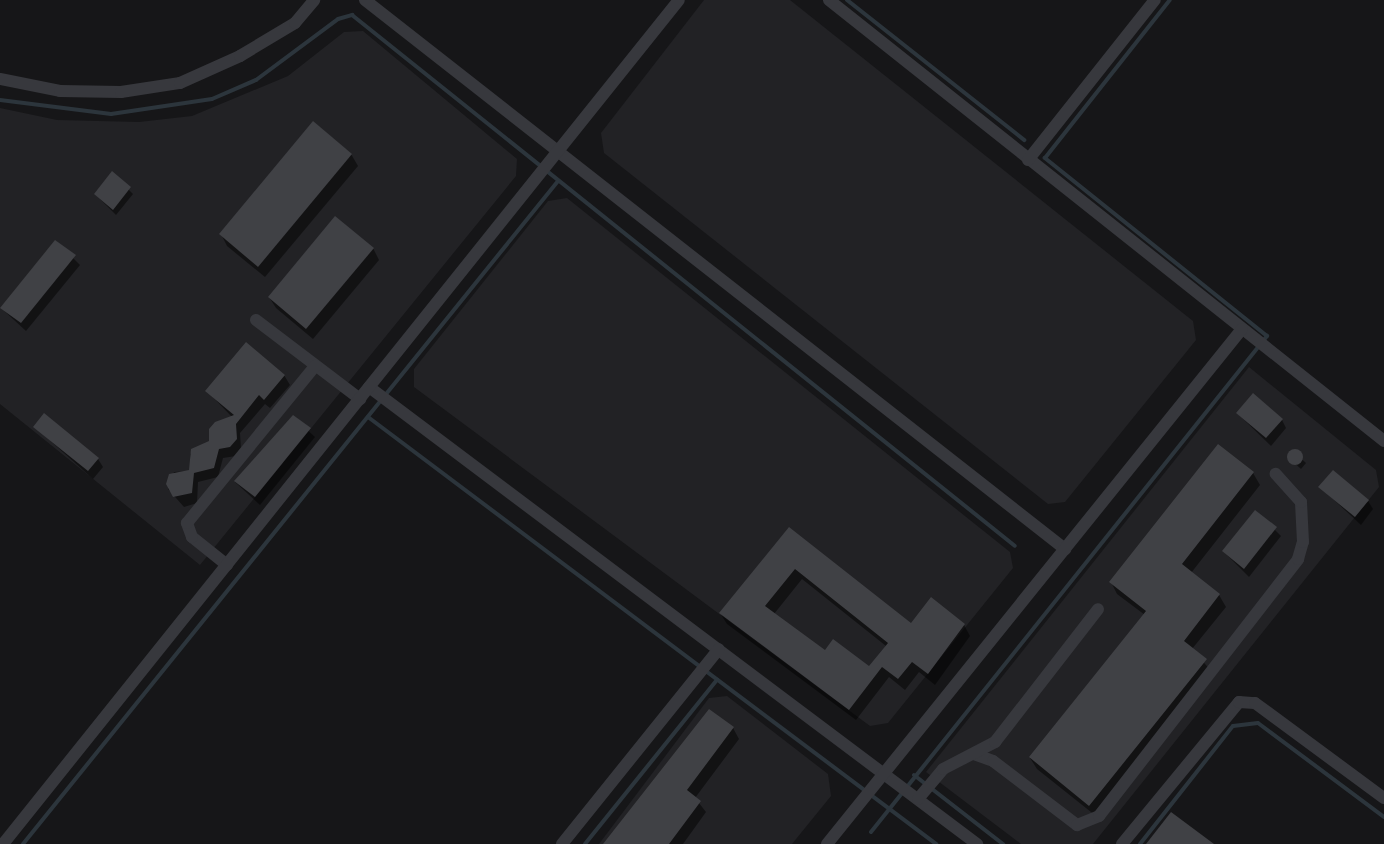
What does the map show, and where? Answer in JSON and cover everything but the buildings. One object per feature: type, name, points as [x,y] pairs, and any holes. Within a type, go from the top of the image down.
[{"type":"lane","points":[[0,79],[60,91],[121,92],[180,83],[240,56],[295,22],[314,0]]},
{"type":"lane","points":[[365,0],[559,150],[1065,549]]},
{"type":"lane","points":[[3,844],[679,0]]},
{"type":"lane","points":[[829,0],[1384,441]]},
{"type":"lane","points":[[1028,160],[1155,0]]},
{"type":"lane","points":[[256,320],[360,399]]},
{"type":"lane","points":[[826,844],[1242,329]]},
{"type":"lane","points":[[226,565],[192,537],[187,523],[315,366]]},
{"type":"lane","points":[[370,387],[977,844]]},
{"type":"lane","points":[[974,754],[993,761],[1077,825],[1099,816],[1298,559],[1303,542],[1301,502],[1276,474]]},
{"type":"lane","points":[[918,799],[943,769],[995,742],[1098,609]]},
{"type":"lane","points":[[562,844],[719,649]]},
{"type":"lane","points":[[1122,844],[1239,702],[1255,703],[1384,798]]},
{"type":"shaded area","points":[[704,0],[790,0],[1193,321],[1196,340],[1065,502],[1048,504],[604,153],[601,133]]},
{"type":"shaded area","points":[[363,31],[517,159],[516,176],[200,565],[0,404],[0,108],[57,120],[139,122],[192,116],[288,76],[344,32]]},
{"type":"shaded area","points":[[567,198],[1010,552],[1013,568],[888,723],[870,726],[414,387],[414,369],[548,201]]},
{"type":"shaded area","points":[[1249,367],[1376,470],[1379,487],[1093,844],[1021,844],[926,772]]},
{"type":"shaded area","points":[[727,696],[828,774],[831,796],[792,844],[599,844],[709,698]]},
{"type":"waterway","points":[[847,0],[1024,140]]},
{"type":"waterway","points":[[871,832],[1267,336],[1045,158],[1170,0]]},
{"type":"waterway","points":[[0,100],[111,114],[212,99],[256,80],[338,19],[352,15],[1015,546]]},
{"type":"waterway","points":[[23,844],[558,181]]},
{"type":"waterway","points":[[368,417],[936,844]]},
{"type":"waterway","points":[[585,844],[717,680]]},
{"type":"waterway","points":[[1140,844],[1233,726],[1258,723],[1384,817]]},
{"type":"waterway","points":[[914,775],[1003,844]]}]
